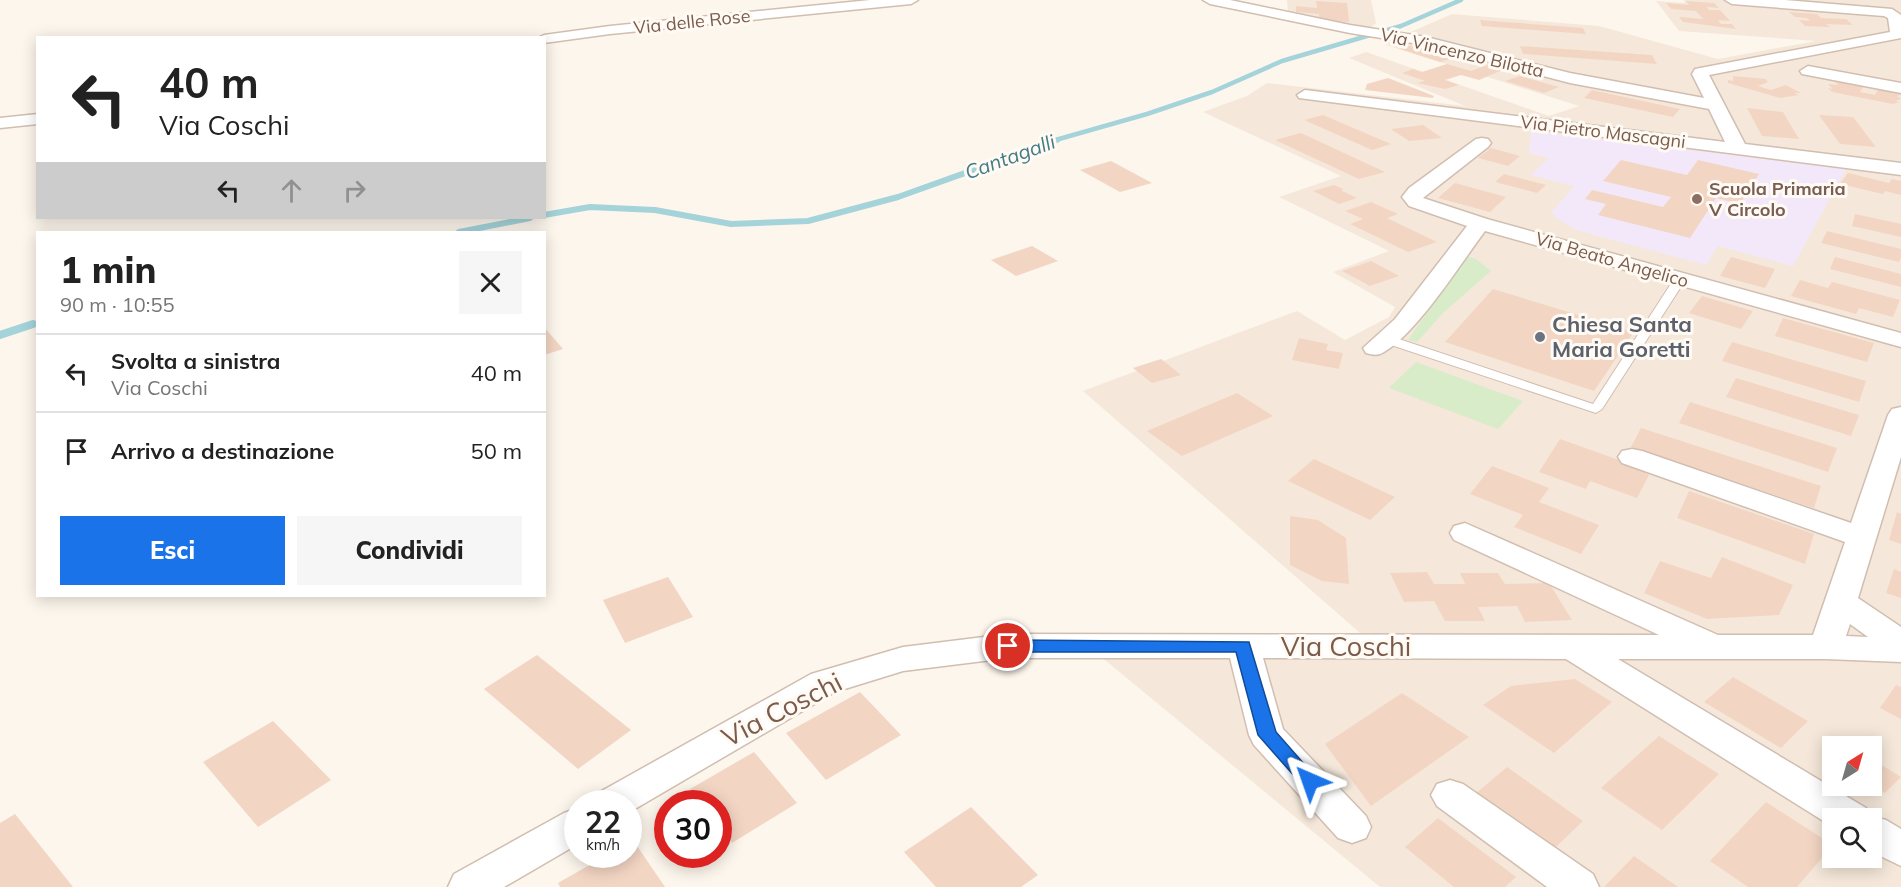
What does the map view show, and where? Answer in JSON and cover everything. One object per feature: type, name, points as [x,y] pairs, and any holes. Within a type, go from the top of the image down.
[{"type":"street","name":"Via delle Rose","points":[[546,39],[610,30],[910,0]]},
{"type":"street","name":"Via Vincenzo Bilotta","points":[[1210,0],[1366,32],[1426,41],[1570,78],[1715,105]]},
{"type":"street","points":[[1731,0],[1887,12],[1894,16],[1900,34],[1701,72],[1738,149]]},
{"type":"street","points":[[1808,71],[1901,88]]},
{"type":"street","name":"Via Pietro Mascagni","points":[[1305,95],[1901,169]]},
{"type":"street","points":[[0,123],[36,119]]},
{"type":"street","name":"Via Beato Angelico","points":[[1482,143],[1416,192],[1412,197],[1416,202],[1480,224],[1901,340]]},
{"type":"street","points":[[1380,344],[1403,324],[1480,224]]},
{"type":"street","points":[[1826,647],[1901,415]]},
{"type":"street","points":[[1632,457],[1862,537]]},
{"type":"street","points":[[1466,532],[1714,647]]},
{"type":"street","points":[[1841,602],[1901,643]]},
{"type":"street","name":"Via Coschi","points":[[636,790],[823,683],[903,659],[1008,646],[1826,647],[1901,650]]},
{"type":"street","points":[[1243,646],[1267,735],[1352,827]]},
{"type":"street","points":[[1574,648],[1834,808]]},
{"type":"street","points":[[1450,795],[1579,887]]},
{"type":"street","points":[[468,887],[564,832]]},
{"type":"street","points":[[1882,838],[1901,849]]},
{"type":"lane","points":[[1380,344],[1596,409],[1680,279]]},
{"type":"shaded area","points":[[1287,0],[1371,0],[1376,23],[1368,30],[1288,14]]},
{"type":"shaded area","points":[[1684,0],[1901,0],[1901,887],[1380,887],[1088,646],[1375,646],[1083,391],[1297,311],[1345,340],[1389,317],[1395,307],[1333,272],[1389,251],[1279,197],[1341,176],[1203,112],[1247,96],[1267,83],[1465,106],[1349,58],[1366,52],[1549,116],[1579,106],[1383,44],[1452,14],[1599,26],[1718,59],[1816,41],[1679,31],[1656,1],[1685,3]]},
{"type":"shaded area","name":"Scuola Primaria V Circolo","points":[[1531,131],[1846,169],[1793,266],[1718,246],[1706,265],[1576,230],[1555,217],[1552,212],[1574,186],[1531,175],[1549,158],[1529,153]]},
{"type":"green space","points":[[1466,256],[1476,259],[1491,271],[1444,312],[1417,342],[1408,340]]},
{"type":"green space","points":[[1416,362],[1523,401],[1498,429],[1389,388]]},
{"type":"building","points":[[1316,1],[1347,3],[1349,22],[1319,20],[1319,14],[1296,12],[1296,6],[1317,8]]},
{"type":"building","points":[[1686,1],[1714,3],[1719,8],[1707,7],[1709,10],[1720,10],[1730,21],[1718,20],[1721,24],[1732,24],[1736,29],[1683,22],[1679,17],[1703,19],[1696,11],[1671,9],[1666,3],[1689,5]]},
{"type":"building","points":[[1789,12],[1817,14],[1821,18],[1846,19],[1853,25],[1805,26],[1799,20],[1810,21],[1807,18],[1795,17]]},
{"type":"building","points":[[1480,20],[1583,28],[1586,34],[1482,26]]},
{"type":"building","points":[[1414,45],[1453,58],[1440,62],[1400,49]]},
{"type":"building","points":[[1520,46],[1652,55],[1657,64],[1523,54]]},
{"type":"building","points":[[1447,64],[1471,71],[1490,64],[1507,68],[1479,80],[1461,75],[1445,80],[1459,85],[1445,89],[1417,83],[1425,81],[1402,73],[1413,69],[1422,72]]},
{"type":"building","points":[[1520,76],[1559,87],[1544,93],[1505,81]]},
{"type":"building","points":[[1733,76],[1766,79],[1768,82],[1758,86],[1771,90],[1786,85],[1801,93],[1780,98],[1728,83],[1728,80],[1733,81]]},
{"type":"building","points":[[1388,78],[1434,96],[1433,98],[1365,90],[1367,84]]},
{"type":"building","points":[[1835,82],[1858,84],[1863,87],[1860,92],[1875,95],[1878,89],[1882,89],[1901,95],[1897,96],[1901,99],[1895,101],[1900,102],[1893,104],[1832,92],[1828,88],[1833,89],[1828,84],[1838,85]]},
{"type":"building","points":[[1592,90],[1680,109],[1673,117],[1584,98]]},
{"type":"building","points":[[1747,108],[1783,112],[1799,139],[1762,136]]},
{"type":"building","points":[[1323,115],[1391,144],[1372,150],[1304,120]]},
{"type":"building","points":[[1819,115],[1853,117],[1876,147],[1840,144]]},
{"type":"building","points":[[1423,125],[1442,138],[1409,141],[1391,129]]},
{"type":"building","points":[[1301,133],[1385,172],[1359,179],[1275,140]]},
{"type":"building","points":[[1491,148],[1520,156],[1508,166],[1478,158]]},
{"type":"building","points":[[1621,160],[1687,175],[1698,160],[1759,174],[1740,204],[1716,198],[1690,238],[1598,215],[1606,204],[1585,199],[1592,190],[1663,207],[1671,197],[1603,181]]},
{"type":"building","points":[[1111,161],[1152,183],[1120,192],[1080,170]]},
{"type":"building","points":[[1848,173],[1889,183],[1892,179],[1901,181],[1901,195],[1885,191],[1883,194],[1840,184]]},
{"type":"building","points":[[1504,174],[1546,185],[1537,193],[1495,182]]},
{"type":"building","points":[[1455,183],[1506,197],[1490,212],[1438,198]]},
{"type":"building","points":[[1334,185],[1357,198],[1339,204],[1313,191]]},
{"type":"building","points":[[1371,202],[1398,214],[1387,218],[1437,242],[1408,252],[1350,224],[1363,219],[1345,211]]},
{"type":"building","points":[[1855,214],[1901,224],[1901,237],[1852,226]]},
{"type":"building","points":[[1827,231],[1901,249],[1901,257],[1899,262],[1821,243]]},
{"type":"building","points":[[1032,246],[1058,261],[1016,276],[991,260]]},
{"type":"building","points":[[1731,257],[1775,269],[1765,288],[1720,276]]},
{"type":"building","points":[[1835,257],[1901,274],[1901,287],[1830,269]]},
{"type":"building","points":[[1371,261],[1399,276],[1370,286],[1342,271]]},
{"type":"building","points":[[1800,280],[1828,288],[1832,282],[1900,300],[1893,317],[1859,308],[1856,314],[1791,296]]},
{"type":"building","name":"Chiesa Santa Maria Goretti","points":[[1493,289],[1634,332],[1594,391],[1445,342]]},
{"type":"building","points":[[1702,296],[1753,311],[1741,329],[1689,313]]},
{"type":"building","points":[[1783,318],[1874,343],[1867,362],[1775,336]]},
{"type":"building","points":[[546,329],[563,349],[546,354]]},
{"type":"building","points":[[1299,338],[1328,344],[1326,350],[1343,353],[1339,369],[1292,360]]},
{"type":"building","points":[[1732,342],[1866,381],[1859,402],[1722,361]]},
{"type":"building","points":[[1161,359],[1181,375],[1152,383],[1133,368]]},
{"type":"building","points":[[1736,378],[1859,415],[1851,436],[1726,397]]},
{"type":"building","points":[[1237,393],[1273,416],[1182,456],[1147,431]]},
{"type":"building","points":[[1690,402],[1837,448],[1828,472],[1679,423]]},
{"type":"building","points":[[1641,428],[1821,486],[1814,508],[1631,447]]},
{"type":"building","points":[[1560,439],[1633,465],[1649,475],[1637,498],[1590,481],[1586,489],[1539,472]]},
{"type":"building","points":[[1314,459],[1395,497],[1370,520],[1288,481]]},
{"type":"building","points":[[1492,466],[1549,488],[1539,502],[1599,525],[1581,554],[1514,527],[1523,515],[1470,494]]},
{"type":"building","points":[[1689,491],[1814,534],[1805,564],[1677,518]]},
{"type":"building","points":[[1897,512],[1901,514],[1901,544],[1889,540]]},
{"type":"building","points":[[1290,516],[1318,520],[1346,538],[1349,584],[1322,581],[1290,565]]},
{"type":"building","points":[[1722,557],[1793,585],[1779,615],[1707,619],[1644,593],[1660,561],[1711,578]]},
{"type":"building","points":[[1894,569],[1901,572],[1901,598],[1886,593]]},
{"type":"building","points":[[1427,572],[1434,584],[1465,584],[1460,573],[1498,573],[1505,584],[1549,583],[1572,620],[1525,622],[1517,606],[1478,607],[1485,621],[1445,621],[1434,601],[1404,602],[1390,573]]},
{"type":"building","points":[[668,577],[693,617],[625,643],[603,600]]},
{"type":"building","points":[[537,655],[631,730],[578,769],[484,689]]},
{"type":"building","points":[[1733,677],[1808,721],[1781,748],[1704,702]]},
{"type":"building","points":[[1575,679],[1612,702],[1554,753],[1483,705],[1511,686]]},
{"type":"building","points":[[1896,685],[1901,687],[1901,719],[1880,708]]},
{"type":"building","points":[[860,692],[901,735],[826,780],[786,733]]},
{"type":"building","points":[[1402,693],[1469,737],[1371,806],[1325,744]]},
{"type":"building","points":[[273,721],[331,780],[258,827],[203,762]]},
{"type":"building","points":[[1659,736],[1719,774],[1662,830],[1601,788]]},
{"type":"building","points":[[754,752],[797,803],[732,843],[732,790],[690,789]]},
{"type":"building","points":[[1882,765],[1901,777],[1885,793],[1882,791]]},
{"type":"building","points":[[1507,767],[1583,821],[1553,850],[1475,794]]},
{"type":"building","points":[[1766,802],[1822,838],[1822,858],[1797,887],[1748,887],[1710,861]]},
{"type":"building","points":[[971,807],[1038,875],[1021,887],[936,887],[904,852]]},
{"type":"building","points":[[15,814],[73,887],[0,887],[0,823]]},
{"type":"building","points":[[1438,818],[1516,877],[1505,887],[1454,887],[1405,847]]},
{"type":"building","points":[[642,853],[665,887],[560,887],[558,883],[584,868],[642,868]]},
{"type":"building","points":[[1634,856],[1678,887],[1604,887]]},
{"type":"waterway","name":"Cantagalli","points":[[1052,141],[1147,114],[1212,92],[1282,61],[1401,26],[1461,0]]},
{"type":"waterway","name":"Cantagalli","points":[[546,215],[590,207],[655,210],[731,224],[808,221],[898,197],[1057,140]]},
{"type":"waterway","name":"Cantagalli","points":[[464,231],[525,219]]},
{"type":"waterway","name":"Cantagalli","points":[[0,335],[33,324]]},
{"type":"waterway","name":"Cantagalli","points":[[29,326],[36,324]]},
{"type":"place","name":"Scuola Primaria V Circolo","points":[[1697,199]]},
{"type":"place","name":"Chiesa Santa Maria Goretti","points":[[1540,337]]},
{"type":"route","points":[[1008,646],[1243,646],[1267,735],[1310,781]]}]
